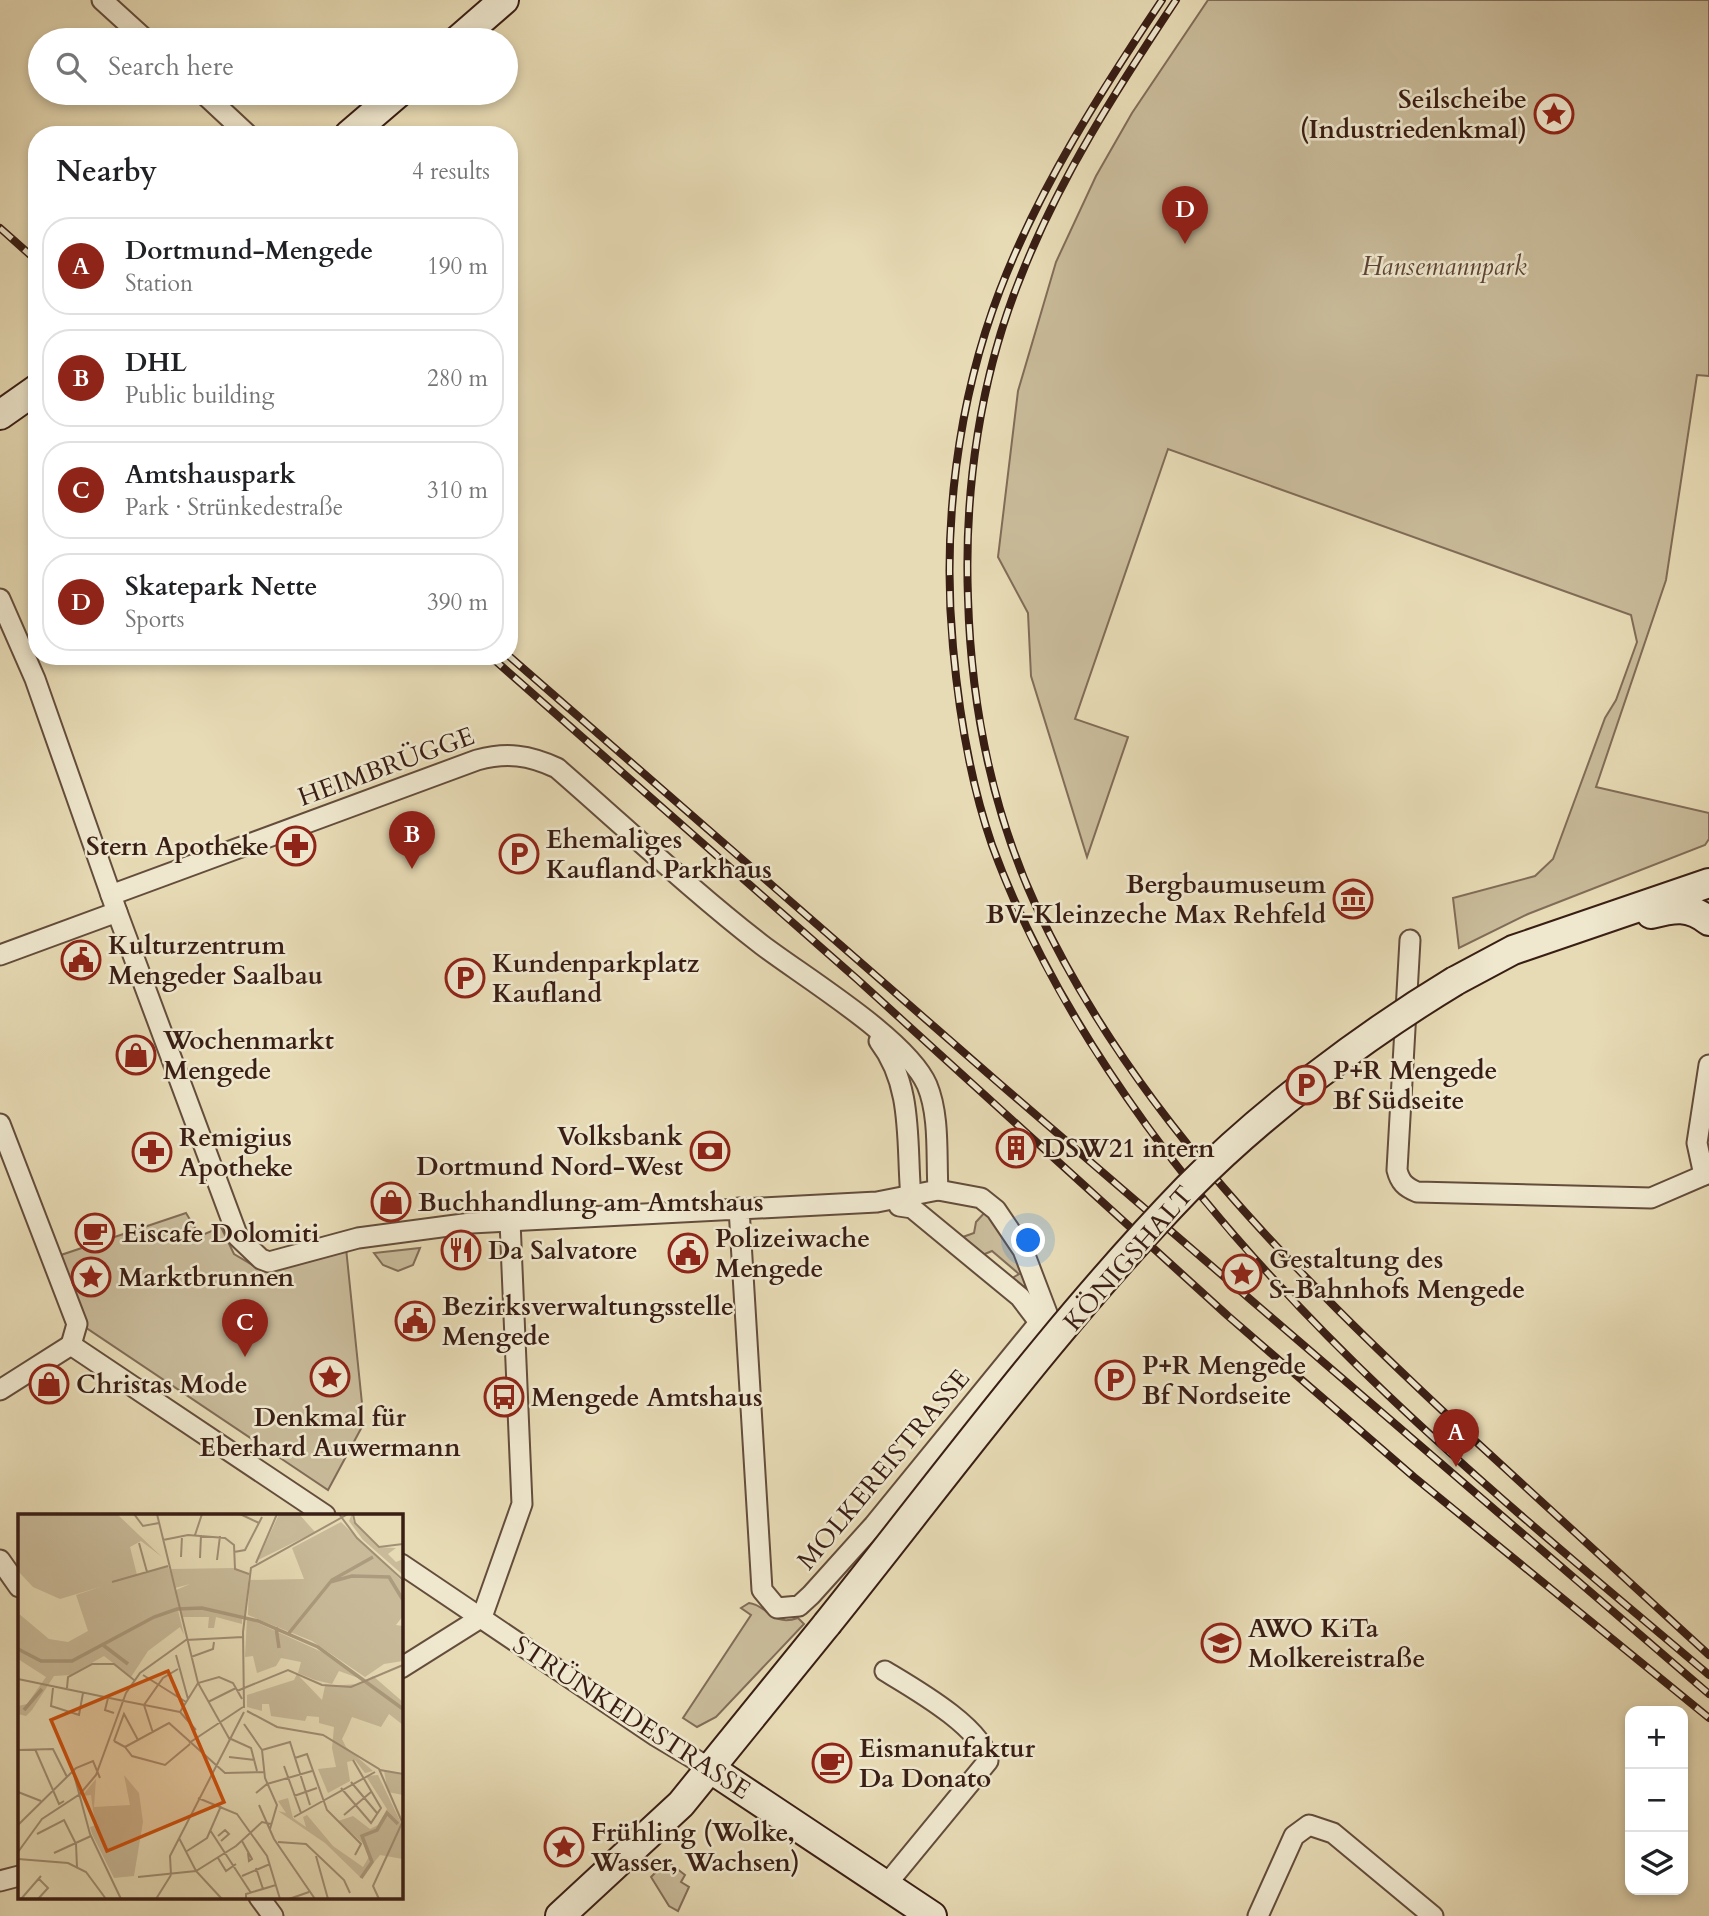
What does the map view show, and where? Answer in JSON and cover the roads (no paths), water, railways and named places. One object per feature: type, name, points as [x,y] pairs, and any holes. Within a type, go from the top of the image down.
[{"type":"main road","points":[[472,28],[503,0]]},
{"type":"main road","points":[[360,126],[384,105]]},
{"type":"main road","points":[[0,415],[28,395]]},
{"type":"main road","name":"KÖNIGSHALT","points":[[1513,950],[1540,929],[1611,897],[1709,862]]},
{"type":"main road","name":"KÖNIGSHALT","points":[[559,1916],[633,1852],[711,1769],[1029,1372],[1133,1247],[1189,1187],[1246,1135],[1372,1036],[1455,981],[1513,950],[1638,905],[1709,883]]},
{"type":"main road","points":[[1513,950],[1581,936],[1674,908],[1686,908],[1709,921]]},
{"type":"main road","name":"STRÜNKEDESTRASSE","points":[[711,1769],[932,1916]]},
{"type":"street","points":[[102,0],[133,28]]},
{"type":"street","points":[[216,105],[238,126]]},
{"type":"street","points":[[0,599],[28,663]]},
{"type":"street","points":[[29,665],[234,1228],[250,1251],[261,1259],[280,1261],[358,1238],[510,1221],[911,1201],[938,1191],[981,1198],[996,1210],[1023,1250],[1047,1313],[1039,1322],[1020,1297],[911,1201]]},
{"type":"street","name":"HEIMBRÜGGE","points":[[0,954],[114,903],[477,760],[519,754],[557,768],[761,944],[853,1010],[899,1050],[926,1084],[934,1117],[938,1191]]},
{"type":"street","points":[[1410,940],[1397,1170],[1399,1179],[1417,1192],[1651,1198],[1707,1174],[1697,1143],[1709,1065]]},
{"type":"street","name":"HEIMBRÜGGE","points":[[853,1010],[881,1044],[898,1075],[905,1103],[911,1201]]},
{"type":"street","points":[[0,1124],[77,1324],[71,1345],[0,1390]]},
{"type":"street","name":"MOLKEREISTRASSE","points":[[738,1208],[761,1584],[768,1600],[777,1608],[799,1606],[811,1595],[874,1525],[1039,1322]]},
{"type":"street","points":[[402,1667],[482,1617],[517,1522],[523,1496],[510,1221]]},
{"type":"street","points":[[1020,1297],[1028,1295],[1037,1286]]},
{"type":"street","points":[[71,1345],[324,1514]]},
{"type":"street","points":[[0,1560],[18,1586]]},
{"type":"street","name":"STRÜNKEDESTRASSE","points":[[402,1565],[656,1736],[711,1769]]},
{"type":"street","points":[[885,1671],[921,1692],[982,1741],[989,1760],[886,1885]]},
{"type":"street","points":[[1258,1916],[1294,1836],[1309,1825],[1333,1833],[1433,1916]]},
{"type":"street","points":[[0,1881],[18,1876]]},
{"type":"street","points":[[260,1898],[273,1916]]},
{"type":"railway","points":[[1162,0],[1094,105],[1033,214],[1000,290],[985,333],[963,421],[952,511],[950,602],[953,647],[967,747],[977,796],[992,845],[1023,920],[1080,1026],[1147,1126],[1208,1204],[1272,1278],[1340,1349],[1411,1417],[1558,1548],[1709,1675]]},
{"type":"railway","points":[[1176,0],[1111,100],[1036,239],[1007,314],[985,394],[972,475],[967,557],[968,598],[979,716],[1007,832],[1036,906],[1075,981],[1119,1053],[1169,1121],[1223,1186],[1279,1249],[1399,1369],[1709,1655]]},
{"type":"railway","points":[[0,228],[28,253]]},
{"type":"railway","points":[[518,664],[1000,1084],[1709,1694]]},
{"type":"railway","points":[[500,665],[858,980],[1228,1316],[1414,1477],[1709,1718]]},
{"type":"place","name":"Seilscheibe (Industriedenkmal)","points":[[1554,114]]},
{"type":"place","name":"Skatepark Nette","points":[[1185,244]]},
{"type":"place","name":"Stern Apotheke","points":[[296,846]]},
{"type":"place","name":"Ehemaliges Kaufland Parkhaus","points":[[519,854]]},
{"type":"place","name":"DHL","points":[[412,869]]},
{"type":"place","name":"Bergbaumuseum BV-Kleinzeche Max Rehfeld","points":[[1353,899]]},
{"type":"place","name":"Kulturzentrum Mengeder Saalbau","points":[[81,960]]},
{"type":"place","name":"Kundenparkplatz Kaufland","points":[[465,978]]},
{"type":"place","name":"Wochenmarkt Mengede","points":[[136,1055]]},
{"type":"place","name":"P+R Mengede Bf Südseite","points":[[1306,1085]]},
{"type":"place","name":"DSW21 intern","points":[[1016,1148]]},
{"type":"place","name":"Volksbank Dortmund Nord-West","points":[[710,1151]]},
{"type":"place","name":"Remigius Apotheke","points":[[152,1152]]},
{"type":"place","name":"Buchhandlung am Amtshaus","points":[[391,1202]]},
{"type":"place","name":"Eiscafe Dolomiti","points":[[95,1233]]},
{"type":"place","name":"Da Salvatore","points":[[461,1250]]},
{"type":"place","name":"Polizeiwache Mengede","points":[[688,1253]]},
{"type":"place","name":"Gestaltung des S-Bahnhofs Mengede","points":[[1242,1274]]},
{"type":"place","name":"Marktbrunnen","points":[[91,1277]]},
{"type":"place","name":"Bezirksverwaltungsstelle Mengede","points":[[415,1321]]},
{"type":"place","name":"Amtshauspark","points":[[245,1357]]},
{"type":"place","name":"Denkmal für Eberhard Auwermann","points":[[330,1377]]},
{"type":"place","name":"P+R Mengede Bf Nordseite","points":[[1115,1380]]},
{"type":"place","name":"Christas Mode","points":[[49,1384]]},
{"type":"place","name":"Mengede Amtshaus","points":[[504,1397]]},
{"type":"place","name":"Dortmund-Mengede","points":[[1456,1467]]},
{"type":"place","name":"AWO KiTa Molkereistraße","points":[[1221,1643]]},
{"type":"place","name":"Eismanufaktur Da Donato","points":[[832,1763]]},
{"type":"place","name":"Frühling (Wolke, Wasser, Wachsen)","points":[[564,1847]]},
{"type":"park label","name":"Hansemannpark","points":[[1444,266]]}]
